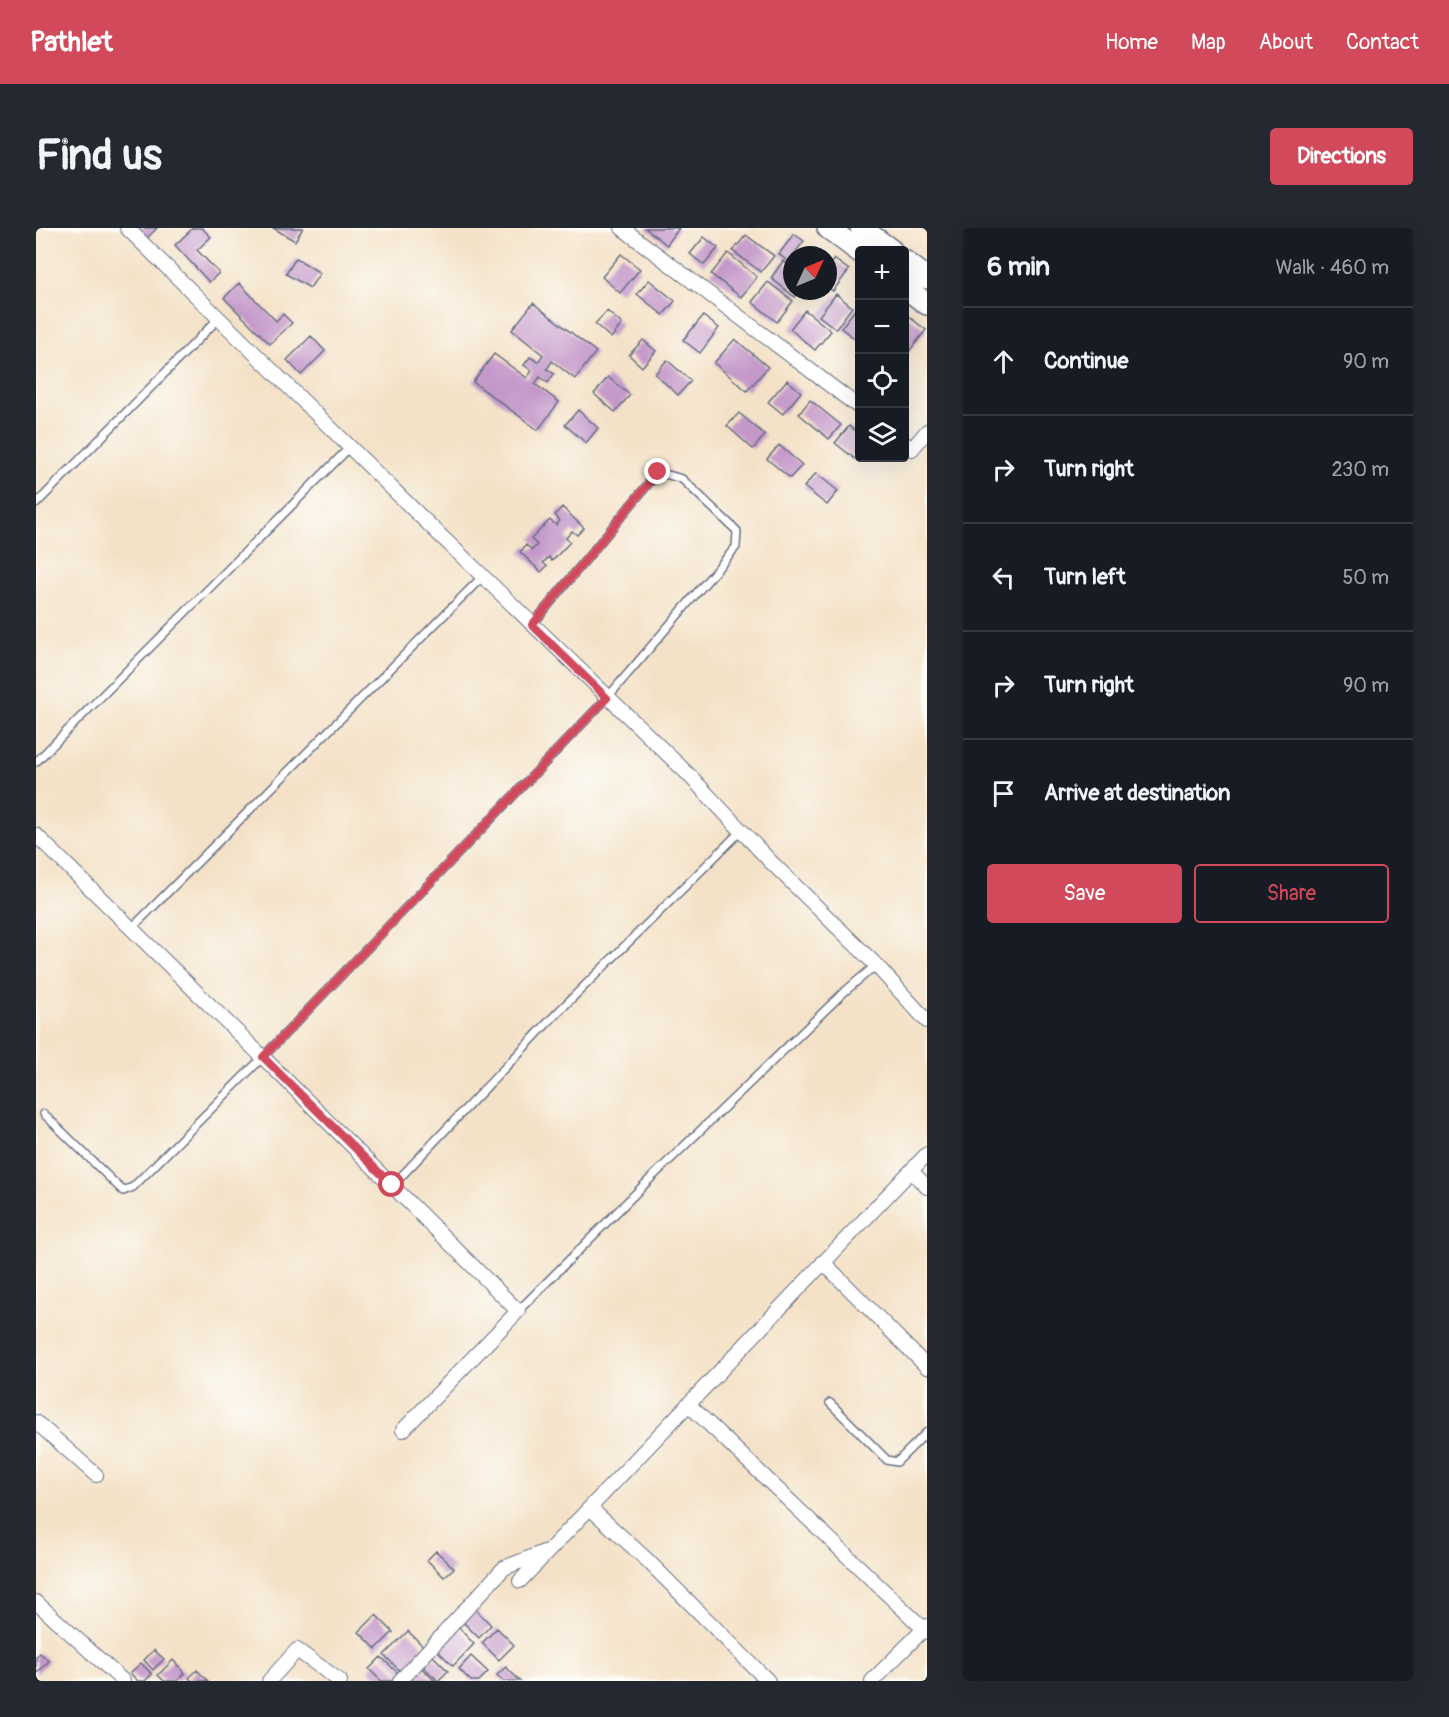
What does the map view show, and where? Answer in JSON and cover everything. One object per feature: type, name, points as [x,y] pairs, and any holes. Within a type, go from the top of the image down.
[{"type":"main road","points":[[828,228],[855,248]]},
{"type":"main road","points":[[861,228],[886,246]]},
{"type":"main road","points":[[909,265],[927,278]]},
{"type":"main road","points":[[909,290],[927,304]]},
{"type":"street","points":[[127,228],[482,577],[688,774],[741,831],[876,965],[927,1021]]},
{"type":"street","points":[[622,228],[855,404]]},
{"type":"street","points":[[909,447],[912,449],[927,431]]},
{"type":"street","points":[[36,835],[518,1311],[403,1430]]},
{"type":"street","points":[[520,1581],[927,1154]]},
{"type":"street","points":[[912,1172],[927,1187]]},
{"type":"street","points":[[823,1262],[927,1367]]},
{"type":"street","points":[[688,1404],[926,1629],[872,1681]]},
{"type":"street","points":[[36,1422],[96,1475]]},
{"type":"street","points":[[590,1508],[646,1559],[768,1681]]},
{"type":"street","points":[[400,1681],[504,1568],[549,1550]]},
{"type":"street","points":[[36,1602],[123,1681]]},
{"type":"street","points":[[269,1681],[297,1650],[340,1681]]},
{"type":"lane","points":[[36,504],[219,318]]},
{"type":"lane","points":[[36,762],[350,447]]},
{"type":"lane","points":[[44,1114],[123,1191],[133,1187],[263,1057],[607,698],[736,547],[737,531],[682,478],[658,472],[532,625]]},
{"type":"lane","points":[[131,929],[482,577]]},
{"type":"lane","points":[[392,1185],[558,1013],[741,831]]},
{"type":"lane","points":[[518,1311],[651,1178],[843,993],[876,965]]},
{"type":"lane","points":[[830,1403],[887,1460],[897,1462],[927,1432]]},
{"type":"building","points":[[136,228],[157,228],[147,238]]},
{"type":"building","points":[[193,228],[202,228],[211,237],[197,250],[219,273],[209,282],[175,245]]},
{"type":"building","points":[[273,228],[303,228],[295,241]]},
{"type":"building","points":[[645,228],[679,228],[667,245]]},
{"type":"building","points":[[794,234],[804,241],[800,246],[785,246]]},
{"type":"building","points":[[746,235],[774,256],[761,272],[733,251]]},
{"type":"building","points":[[704,237],[718,248],[704,265],[690,254]]},
{"type":"building","points":[[728,253],[757,277],[741,297],[711,274]]},
{"type":"building","points":[[621,254],[640,269],[620,293],[602,277]]},
{"type":"building","points":[[296,258],[320,273],[310,288],[286,274]]},
{"type":"building","points":[[783,261],[783,288],[771,278]]},
{"type":"building","points":[[837,261],[849,270],[837,286]]},
{"type":"building","points":[[649,280],[675,301],[663,315],[637,294]]},
{"type":"building","points":[[768,282],[783,293],[783,300],[793,301],[777,322],[752,302]]},
{"type":"building","points":[[239,283],[276,321],[283,314],[292,323],[270,344],[224,298]]},
{"type":"building","points":[[837,295],[852,307],[836,329],[819,316],[831,300],[837,300]]},
{"type":"building","points":[[533,303],[596,352],[575,379],[552,361],[547,369],[554,374],[548,383],[540,377],[535,384],[559,402],[538,430],[473,382],[494,354],[527,378],[532,371],[524,365],[530,357],[538,362],[543,355],[512,330]]},
{"type":"building","points":[[805,310],[831,331],[815,350],[790,329]]},
{"type":"building","points":[[855,310],[855,339],[841,328]]},
{"type":"building","points":[[607,311],[622,324],[611,338],[595,324]]},
{"type":"building","points":[[703,316],[719,328],[700,353],[683,340]]},
{"type":"building","points":[[909,317],[926,330],[909,352]]},
{"type":"building","points":[[311,336],[325,351],[301,375],[287,360]]},
{"type":"building","points":[[735,339],[768,367],[747,391],[714,363]]},
{"type":"building","points":[[643,340],[656,351],[642,367],[629,355]]},
{"type":"building","points":[[667,360],[691,381],[678,395],[655,374]]},
{"type":"building","points":[[608,377],[630,395],[615,412],[594,394]]},
{"type":"building","points":[[787,380],[801,392],[783,414],[768,402]]},
{"type":"building","points":[[810,400],[841,425],[829,439],[799,414]]},
{"type":"building","points":[[578,410],[598,428],[586,443],[565,425]]},
{"type":"building","points":[[739,413],[765,435],[753,449],[727,426]]},
{"type":"building","points":[[849,426],[855,431],[855,459],[835,443]]},
{"type":"building","points":[[779,445],[802,465],[790,478],[767,459]]},
{"type":"building","points":[[816,473],[838,491],[827,505],[804,487]]},
{"type":"building","points":[[562,507],[584,528],[577,535],[572,531],[566,538],[570,542],[552,561],[549,557],[543,563],[547,566],[541,572],[520,552],[526,545],[532,550],[537,545],[531,539],[550,520],[556,525],[560,521],[555,515]]},
{"type":"building","points":[[436,1551],[454,1568],[444,1577],[427,1560]]},
{"type":"building","points":[[473,1607],[491,1625],[479,1638],[461,1620]]},
{"type":"building","points":[[376,1615],[393,1632],[376,1649],[359,1632]]},
{"type":"building","points":[[457,1626],[474,1644],[453,1666],[435,1648]]},
{"type":"building","points":[[497,1628],[514,1645],[499,1660],[482,1643]]},
{"type":"building","points":[[408,1631],[427,1650],[403,1674],[384,1655]]},
{"type":"building","points":[[154,1650],[164,1659],[153,1670],[144,1660]]},
{"type":"building","points":[[40,1653],[49,1661],[36,1674],[36,1657]]},
{"type":"building","points":[[431,1654],[448,1671],[438,1681],[421,1664]]},
{"type":"building","points":[[471,1656],[488,1672],[479,1681],[471,1681],[459,1669]]},
{"type":"building","points":[[381,1657],[400,1675],[394,1681],[381,1681],[369,1669]]},
{"type":"building","points":[[173,1660],[185,1673],[177,1681],[164,1681],[158,1675]]},
{"type":"building","points":[[141,1663],[152,1674],[145,1681],[138,1681],[130,1673]]},
{"type":"building","points":[[421,1667],[435,1681],[412,1681],[409,1678]]},
{"type":"building","points":[[506,1667],[520,1681],[503,1681],[497,1675]]},
{"type":"building","points":[[197,1670],[208,1681],[192,1681],[189,1678]]},
{"type":"route","points":[[392,1185],[263,1057],[607,698],[532,625],[658,472]]}]
